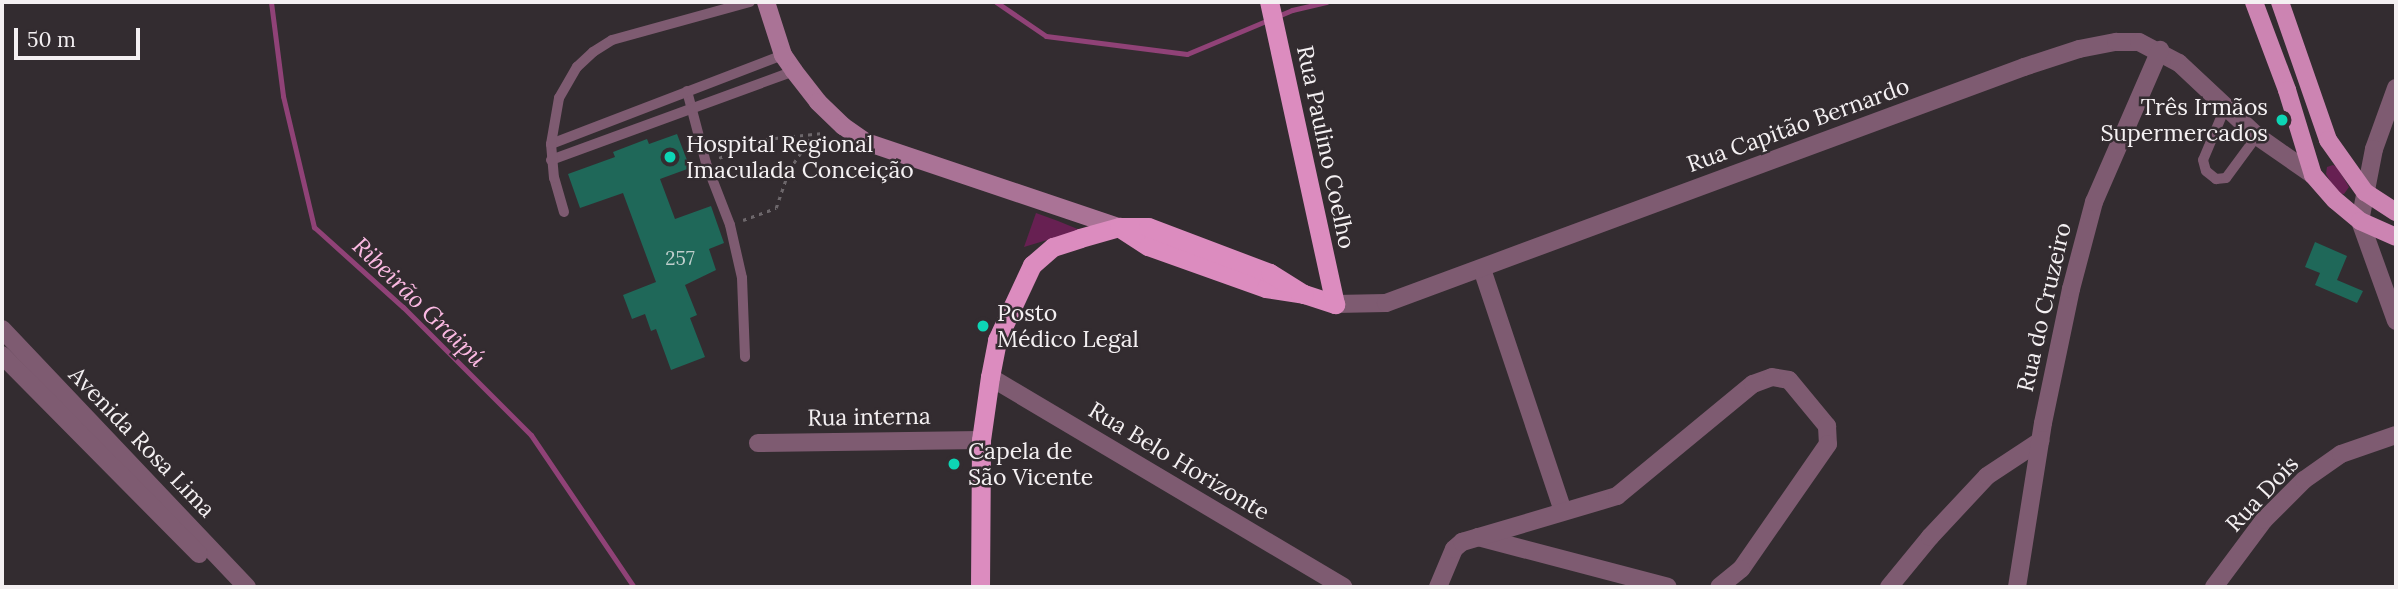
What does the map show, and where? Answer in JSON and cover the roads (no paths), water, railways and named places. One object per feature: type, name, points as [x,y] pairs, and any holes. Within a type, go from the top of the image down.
[{"type":"highway","name":"Rua Paulino Coelho","points":[[1269,5],[1335,304]]},
{"type":"highway","name":"Rua Capitão Bernardo","points":[[1119,227],[1148,246],[1266,288],[1304,293],[1335,304]]},
{"type":"highway","points":[[979,587],[981,440],[997,340],[1032,265],[1053,247],[1119,227]]},
{"type":"main road","name":"Rua Capitão Bernardo","points":[[766,2],[783,55],[794,71],[818,102],[843,126],[866,142],[1119,227]]},
{"type":"main road","points":[[2254,2],[2287,90],[2313,175],[2334,200],[2360,221],[2395,235]]},
{"type":"main road","points":[[2280,2],[2328,140],[2365,192],[2396,212]]},
{"type":"street","name":"Rua Capitão Bernardo","points":[[1335,304],[1387,303],[2079,49],[2116,42],[2139,42],[2160,50],[2179,63],[2258,136],[2313,175]]},
{"type":"street","name":"Rua do Cruzeiro","points":[[2017,587],[2040,441],[2071,289],[2094,202],[2160,50]]},
{"type":"street","points":[[2396,88],[2374,149],[2360,221],[2396,321]]},
{"type":"street","points":[[2281,153],[2312,151],[2328,140]]},
{"type":"street","points":[[1482,269],[1563,511]]},
{"type":"street","name":"Avenida Rosa Lima","points":[[2,329],[247,587]]},
{"type":"street","name":"Avenida Rosa Lima","points":[[2,355],[231,587]]},
{"type":"street","name":"Rua Belo Horizonte","points":[[990,377],[1339,586]]},
{"type":"street","points":[[1438,587],[1454,549],[1462,542],[1617,496],[1753,384],[1773,377],[1789,380],[1809,400],[1827,426],[1828,444],[1741,569],[1719,587]]},
{"type":"street","name":"Rua Dois","points":[[2214,587],[2264,520],[2304,480],[2341,454],[2396,435]]},
{"type":"street","name":"Rua interna","points":[[758,443],[981,440]]},
{"type":"street","points":[[1889,587],[1930,537],[1987,476],[2040,441]]},
{"type":"street","points":[[1477,537],[1668,587]]},
{"type":"lane","points":[[565,212],[551,160],[551,144],[559,98],[578,68],[593,52],[637,32],[750,2]]},
{"type":"lane","points":[[551,144],[783,55]]},
{"type":"lane","points":[[551,160],[794,71]]},
{"type":"lane","points":[[687,91],[706,163],[730,225],[742,278],[745,357]]},
{"type":"lane","points":[[2225,107],[2203,160],[2206,171],[2216,179],[2225,178],[2234,171],[2258,136]]},
{"type":"waterway","name":"Ribeirão Graipú","points":[[271,2],[283,96],[314,227],[403,307],[531,435],[634,587]]},
{"type":"waterway","points":[[996,2],[1046,36],[1187,54],[1292,10],[1326,2]]},
{"type":"place","name":"Três Irmãos Supermercados","points":[[2282,120]]},
{"type":"place","name":"Hospital Regional Imaculada Conceição","points":[[670,157]]},
{"type":"place","name":"Posto Médico Legal","points":[[983,326]]},
{"type":"place","name":"Capela de São Vicente","points":[[954,464]]}]
